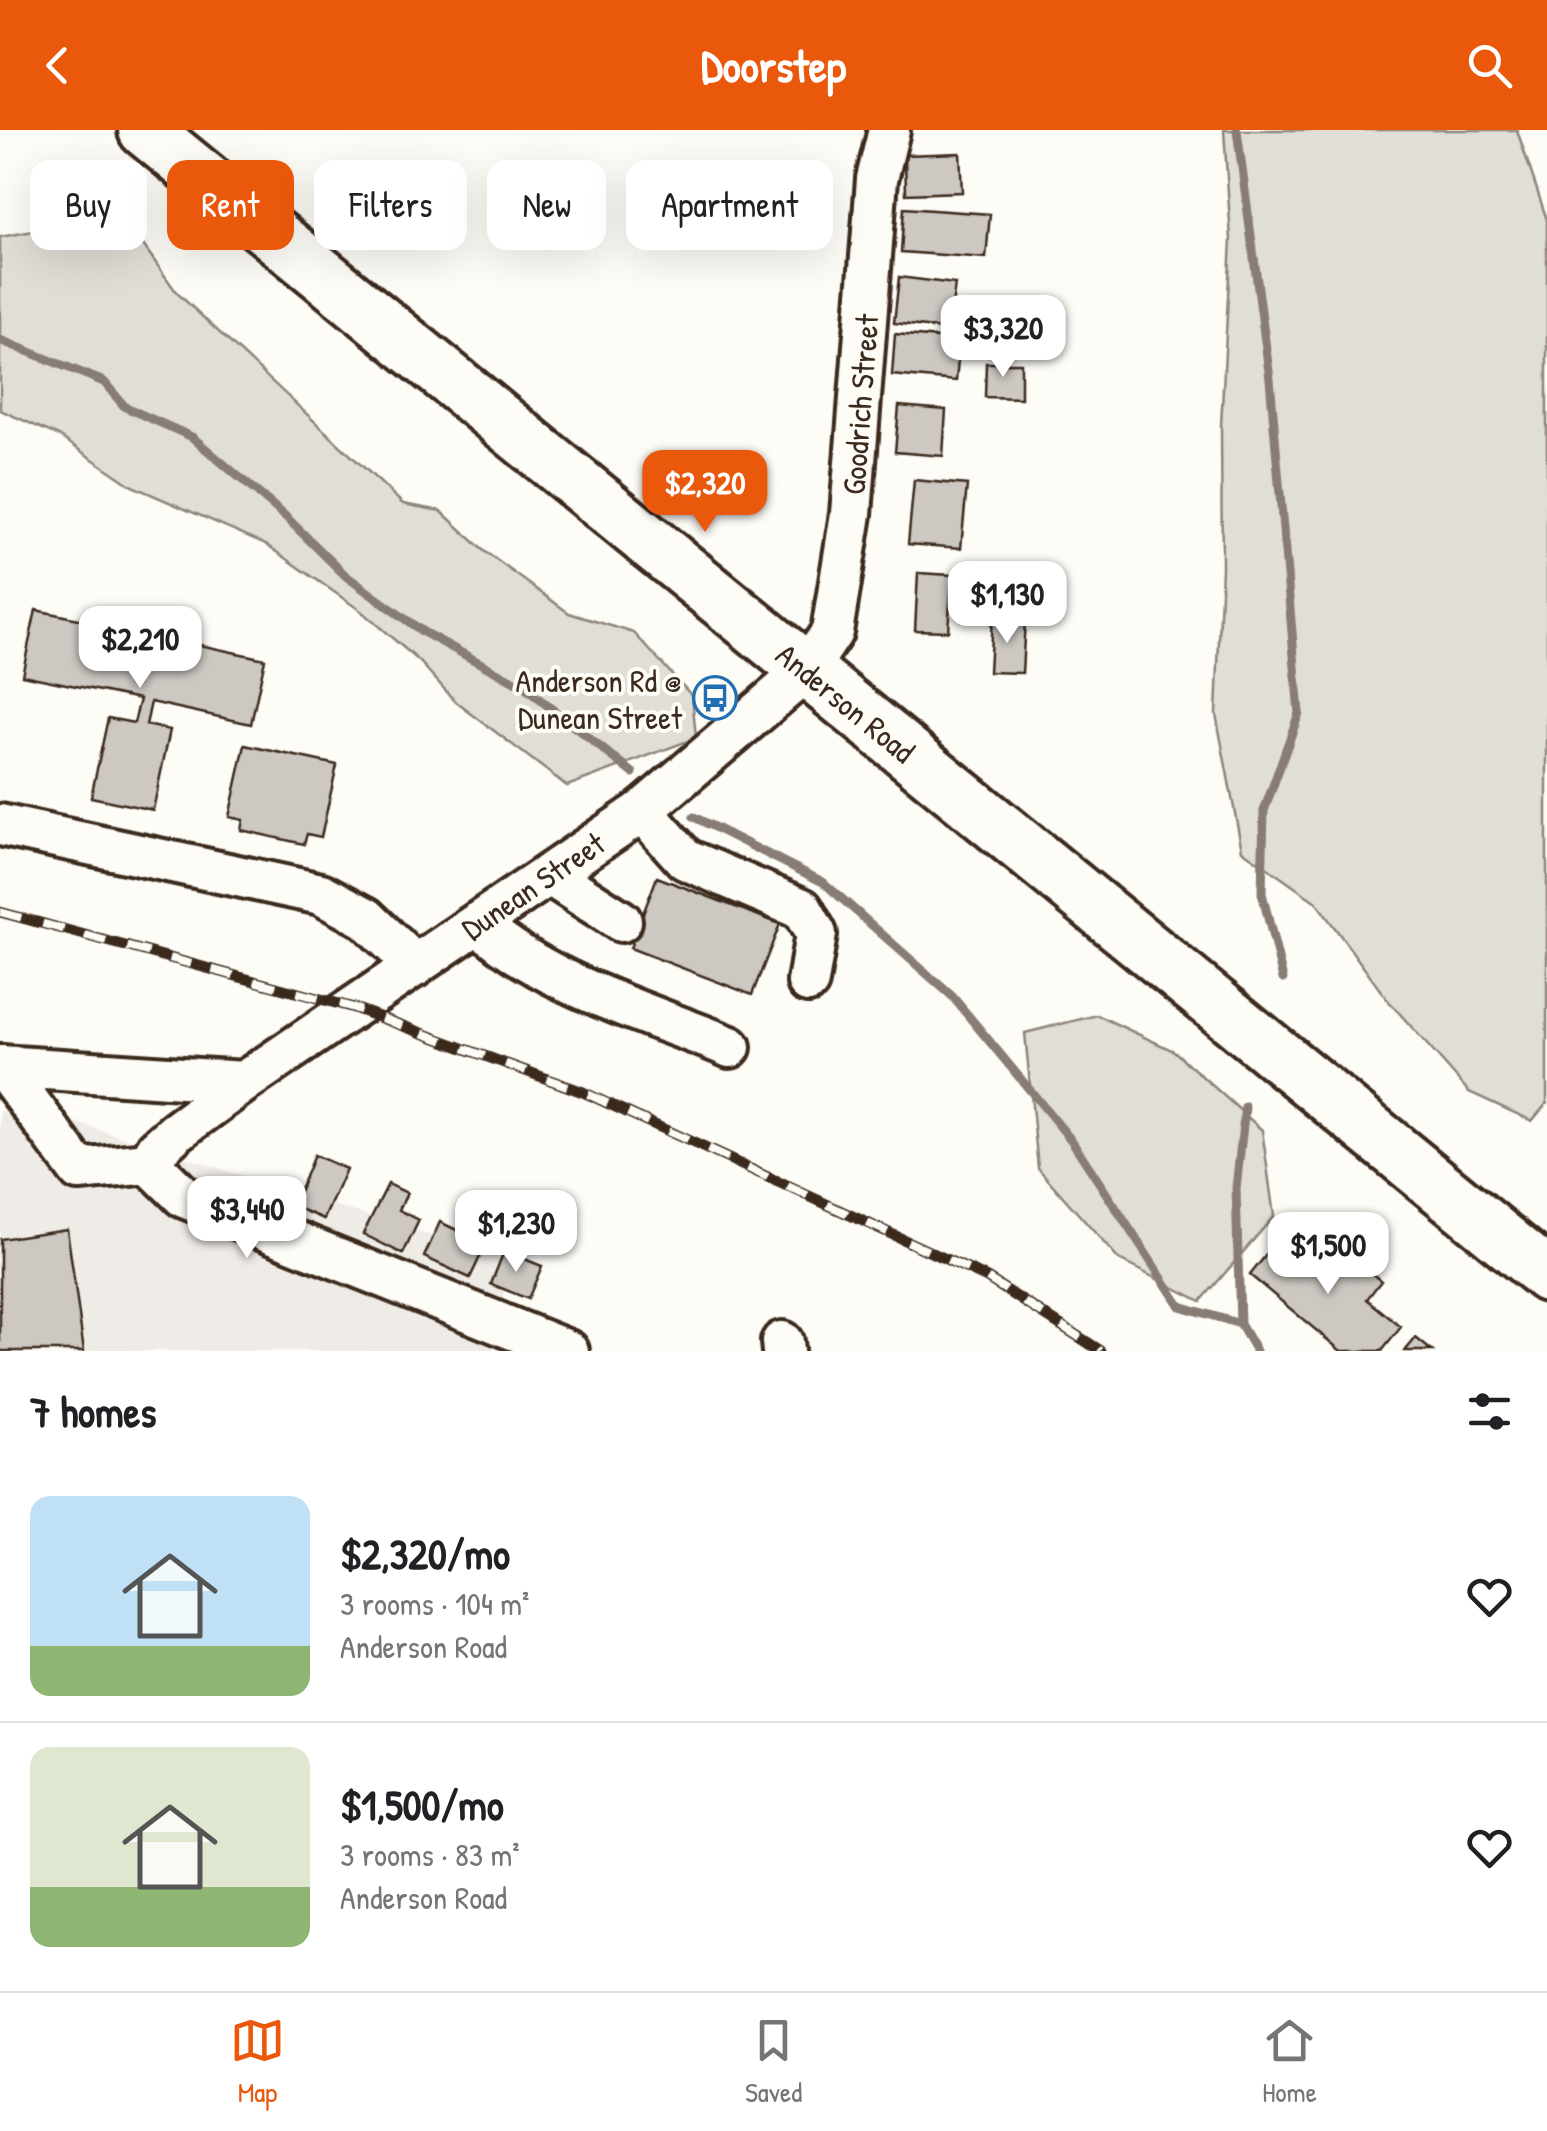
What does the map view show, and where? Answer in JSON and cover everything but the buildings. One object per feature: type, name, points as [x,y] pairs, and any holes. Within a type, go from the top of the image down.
[{"type":"main road","name":"Anderson Road","points":[[145,130],[1547,1275]]},
{"type":"street","name":"Goodrich Street","points":[[806,671],[832,632],[851,514],[877,179],[889,130]]},
{"type":"street","name":"Dunean Street","points":[[149,1163],[166,1140],[244,1082],[642,811],[806,671]]},
{"type":"street","points":[[642,811],[685,858],[802,909],[816,934],[808,982]]},
{"type":"street","points":[[0,825],[321,894],[366,918],[416,966]]},
{"type":"street","points":[[550,875],[621,921]]},
{"type":"street","points":[[479,924],[510,952],[542,969],[730,1048]]},
{"type":"street","points":[[1,1066],[244,1082]]},
{"type":"street","points":[[1,1066],[78,1170],[149,1163],[184,1198],[568,1351]]},
{"type":"shaded area","points":[[1224,130],[1517,130],[1547,220],[1547,1103],[1532,1121],[1469,1092],[1386,998],[1316,902],[1242,850],[1216,714],[1222,567],[1221,426],[1231,240]]},
{"type":"shaded area","points":[[30,232],[30,250],[147,250],[177,293],[403,504],[441,511],[484,551],[569,613],[634,633],[692,696],[696,738],[567,786],[456,702],[419,661],[361,611],[266,544],[132,486],[59,436],[0,410],[0,237]]},
{"type":"shaded area","points":[[1097,1015],[1174,1051],[1262,1130],[1274,1216],[1201,1301],[1119,1260],[1038,1168],[1025,1033]]},
{"type":"shaded area","points":[[0,1111],[50,1114],[509,1261],[493,1351],[0,1351]]},
{"type":"waterway","points":[[1237,130],[1270,379],[1299,713],[1264,811],[1262,893],[1283,979]]},
{"type":"waterway","points":[[0,340],[104,382],[125,407],[192,437],[286,517],[346,576],[423,632],[524,687],[633,773]]},
{"type":"waterway","points":[[694,817],[823,882],[952,996],[1072,1141],[1180,1306],[1240,1324]]},
{"type":"waterway","points":[[1245,1107],[1236,1188],[1240,1324],[1256,1351]]},
{"type":"railway","points":[[0,912],[354,1008],[583,1092],[987,1278],[1101,1351]]},
{"type":"place","name":"Anderson Rd @ Dunean Street","points":[[715,698]]}]
